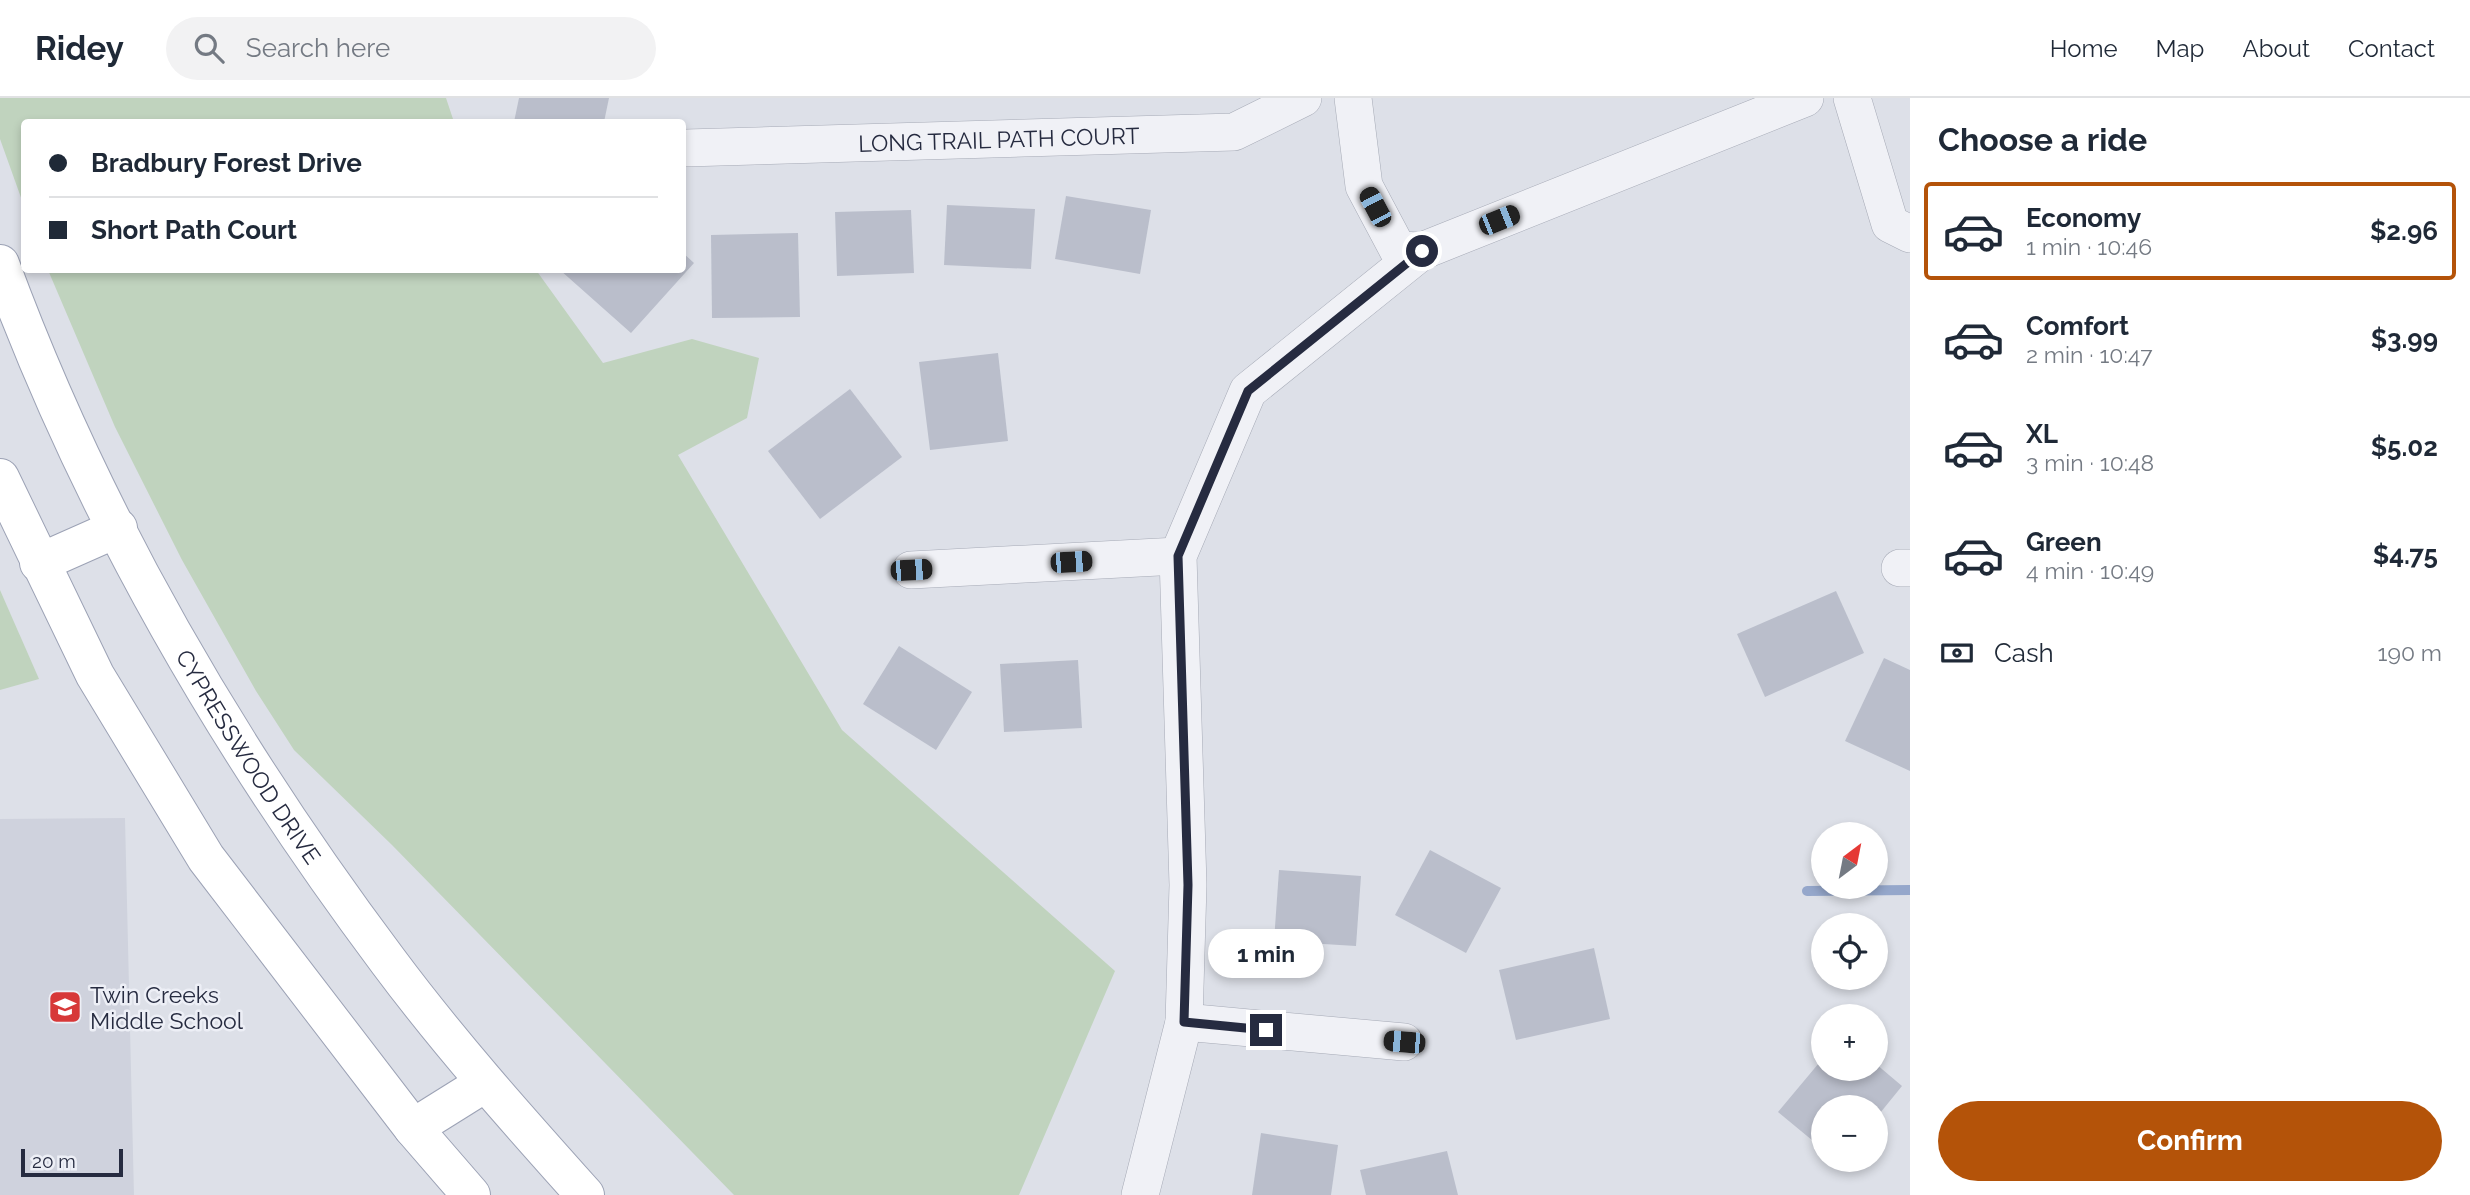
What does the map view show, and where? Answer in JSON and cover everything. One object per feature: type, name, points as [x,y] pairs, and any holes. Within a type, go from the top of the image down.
[{"type":"main road","name":"CYPRESSWOOD DRIVE","points":[[0,264],[76,445],[219,713],[315,862],[390,964],[485,1083],[585,1195]]},
{"type":"main road","points":[[0,478],[95,675],[206,858],[413,1128],[471,1195]]},
{"type":"main road","points":[[39,563],[118,528]]},
{"type":"main road","points":[[413,1128],[485,1083]]},
{"type":"street","name":"LONG TRAIL PATH COURT","points":[[686,148],[1234,132],[1303,98]]},
{"type":"street","points":[[1353,98],[1364,186],[1398,250],[1422,251]]},
{"type":"street","points":[[1140,1195],[1184,1022],[1188,885],[1178,556],[1248,391],[1422,251],[1805,98]]},
{"type":"street","points":[[1852,98],[1851,104],[1890,224],[1910,234]]},
{"type":"street","points":[[911,570],[1178,556]]},
{"type":"street","points":[[1184,1022],[1404,1042]]},
{"type":"shaded area","name":"Twin Creeks Middle School","points":[[125,818],[134,1195],[0,1195],[0,819]]},
{"type":"green space","points":[[0,98],[446,98],[453,119],[21,119],[21,198],[0,139]]},
{"type":"green space","points":[[49,273],[538,273],[603,363],[692,339],[759,358],[747,418],[678,455],[842,730],[1115,971],[1019,1195],[734,1195],[392,845],[294,750],[256,691],[182,560],[115,427]]},
{"type":"green space","points":[[0,590],[39,679],[0,690]]},
{"type":"building","points":[[519,98],[609,98],[605,119],[515,119]]},
{"type":"building","points":[[1066,196],[1151,210],[1140,274],[1055,259]]},
{"type":"building","points":[[947,205],[1035,209],[1031,269],[944,265]]},
{"type":"building","points":[[911,210],[914,273],[837,276],[835,212]]},
{"type":"building","points":[[798,233],[800,317],[712,318],[711,235]]},
{"type":"building","points":[[686,256],[694,263],[686,272]]},
{"type":"building","points":[[563,273],[685,273],[631,333]]},
{"type":"building","points":[[998,353],[1008,441],[930,450],[919,362]]},
{"type":"building","points":[[850,389],[902,457],[820,519],[768,451]]},
{"type":"building","points":[[1836,591],[1864,653],[1765,697],[1737,634]]},
{"type":"building","points":[[899,646],[972,692],[936,750],[863,704]]},
{"type":"building","points":[[1884,658],[1910,670],[1910,771],[1845,741]]},
{"type":"building","points":[[1078,660],[1082,728],[1004,732],[1000,664]]},
{"type":"building","points":[[1430,850],[1501,888],[1466,953],[1395,915]]},
{"type":"building","points":[[1279,870],[1361,876],[1356,946],[1274,941]]},
{"type":"building","points":[[1594,948],[1610,1019],[1516,1040],[1499,970]]},
{"type":"building","points":[[1811,1073],[1811,1081],[1888,1081],[1888,1074],[1902,1086],[1888,1103],[1888,1095],[1811,1095],[1811,1139],[1778,1112]]},
{"type":"building","points":[[1261,1133],[1338,1145],[1331,1195],[1252,1195]]},
{"type":"building","points":[[1447,1151],[1458,1195],[1366,1195],[1360,1170]]},
{"type":"waterway","points":[[1807,891],[1910,890]]},
{"type":"place","name":"Twin Creeks Middle School","points":[[65,1007]]},
{"type":"route","points":[[1266,1030],[1184,1022],[1188,885],[1178,556],[1248,391],[1422,251]]}]
